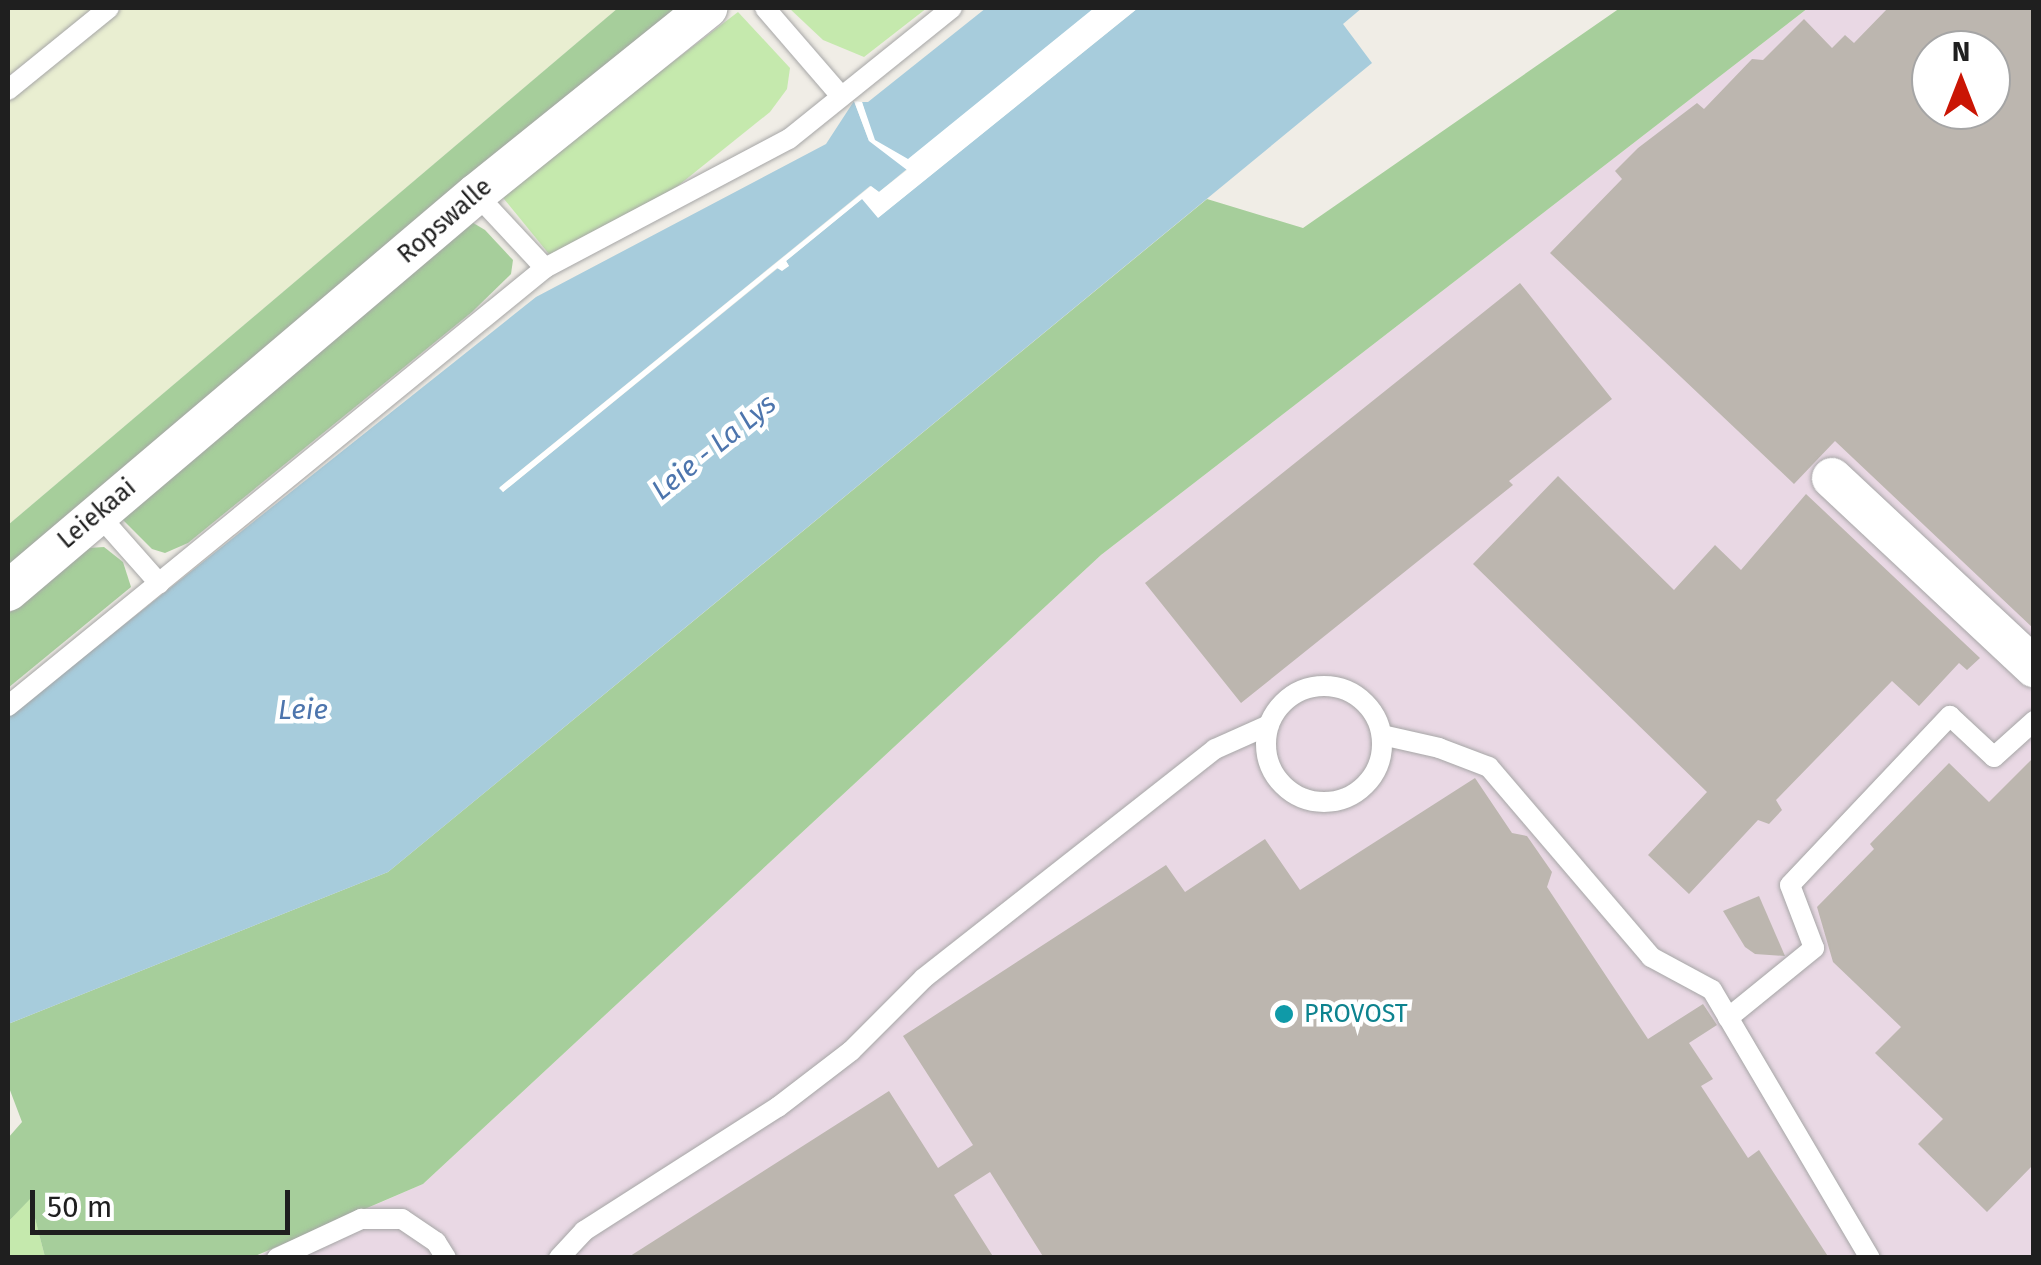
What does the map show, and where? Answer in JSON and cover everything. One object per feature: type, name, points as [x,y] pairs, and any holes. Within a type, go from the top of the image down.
[{"type":"street","name":"Ropswalle","points":[[188,438],[476,194],[707,8]]},
{"type":"street","name":"Leiekaai","points":[[8,592],[188,438]]},
{"type":"street","points":[[1832,478],[2034,667]]},
{"type":"lane","points":[[8,90],[109,8]]},
{"type":"lane","points":[[765,8],[840,95]]},
{"type":"lane","points":[[8,706],[546,268],[789,139],[952,8]]},
{"type":"lane","points":[[476,194],[546,268]]},
{"type":"lane","points":[[98,513],[159,583]]},
{"type":"lane","points":[[1329,686],[1364,701],[1382,735],[1375,772],[1363,787],[1329,802],[1292,793],[1278,780],[1265,744],[1269,725],[1292,695],[1329,686]]},
{"type":"lane","points":[[1728,1018],[1814,948],[1790,885],[1950,716],[1994,758],[2034,720]]},
{"type":"lane","points":[[559,1258],[584,1231],[778,1107],[836,1062],[924,978],[1214,749],[1269,725]]},
{"type":"lane","points":[[1382,735],[1439,748],[1489,767],[1651,956],[1712,990],[1870,1258]]},
{"type":"lane","points":[[278,1258],[362,1218],[402,1218],[436,1242],[446,1258]]},
{"type":"shaded area","points":[[1808,8],[2033,8],[2033,1257],[253,1258],[423,1184],[1101,555]]},
{"type":"green space","points":[[8,8],[96,8],[8,76]]},
{"type":"green space","points":[[123,8],[618,8],[8,525],[8,101]]},
{"type":"green space","points":[[618,8],[680,8],[8,566],[8,525]]},
{"type":"green space","points":[[789,8],[927,8],[864,57],[823,40]]},
{"type":"green space","points":[[1620,8],[1808,8],[1101,555],[423,1184],[253,1257],[45,1257],[30,1199],[8,1222],[8,1138],[22,1122],[8,1085],[8,1024],[388,872],[1207,199],[1303,228]]},
{"type":"green space","points":[[738,12],[790,68],[787,89],[770,112],[664,197],[553,259],[500,194]]},
{"type":"green space","points":[[470,221],[485,230],[513,260],[511,274],[472,312],[188,543],[165,553],[152,549],[119,516]]},
{"type":"green space","points":[[104,547],[123,562],[131,587],[8,688],[8,614],[88,548]]},
{"type":"green space","points":[[30,1198],[45,1257],[8,1257],[8,1222]]},
{"type":"water","name":"Leie","points":[[986,8],[1103,8],[879,192],[870,186],[500,487],[503,492],[778,268],[789,266],[786,261],[863,198],[879,217],[1138,8],[1362,8],[1343,24],[1372,63],[388,872],[8,1024],[8,717],[536,297],[826,144],[854,101],[869,141],[873,140],[862,102],[868,102]]},
{"type":"pier","points":[[1094,8],[1138,8],[878,218],[862,199],[786,261],[789,266],[782,271],[777,268],[503,492],[499,488],[871,186],[879,192],[907,170],[869,141],[854,101],[862,102],[875,140],[908,159]]},
{"type":"building","points":[[1888,8],[2034,8],[2034,629],[1835,441],[1794,484],[1550,253],[1622,179],[1615,171],[1638,148],[1697,103],[1704,109],[1752,59],[1763,60],[1804,19],[1832,48],[1845,35],[1854,43]]},
{"type":"building","points":[[1520,283],[1612,399],[1509,481],[1513,485],[1241,703],[1145,583]]},
{"type":"building","points":[[1558,476],[1674,590],[1715,545],[1741,570],[1806,494],[1980,658],[1967,670],[1959,663],[1919,706],[1892,681],[1776,800],[1782,810],[1769,824],[1758,820],[1689,894],[1648,855],[1707,792],[1473,564]]},
{"type":"building","points":[[2034,757],[2034,1164],[1987,1212],[1918,1144],[1943,1119],[1875,1053],[1901,1027],[1833,962],[1817,907],[1874,849],[1870,844],[1949,763],[1989,802]]},
{"type":"building","name":"PROVOST","points":[[1475,778],[1512,833],[1527,836],[1552,872],[1547,887],[1648,1039],[1703,1004],[1717,1025],[1689,1043],[1713,1079],[1701,1086],[1748,1158],[1759,1150],[1829,1258],[1044,1258],[990,1172],[954,1195],[994,1258],[627,1258],[889,1091],[938,1168],[973,1145],[903,1036],[1166,865],[1185,892],[1265,839],[1300,890]]},
{"type":"building","points":[[1759,896],[1785,956],[1755,954],[1745,947],[1723,911]]},
{"type":"place","name":"PROVOST","points":[[1284,1014]]},
{"type":"water label","name":"Leie - La Lys","points":[[714,447]]}]
